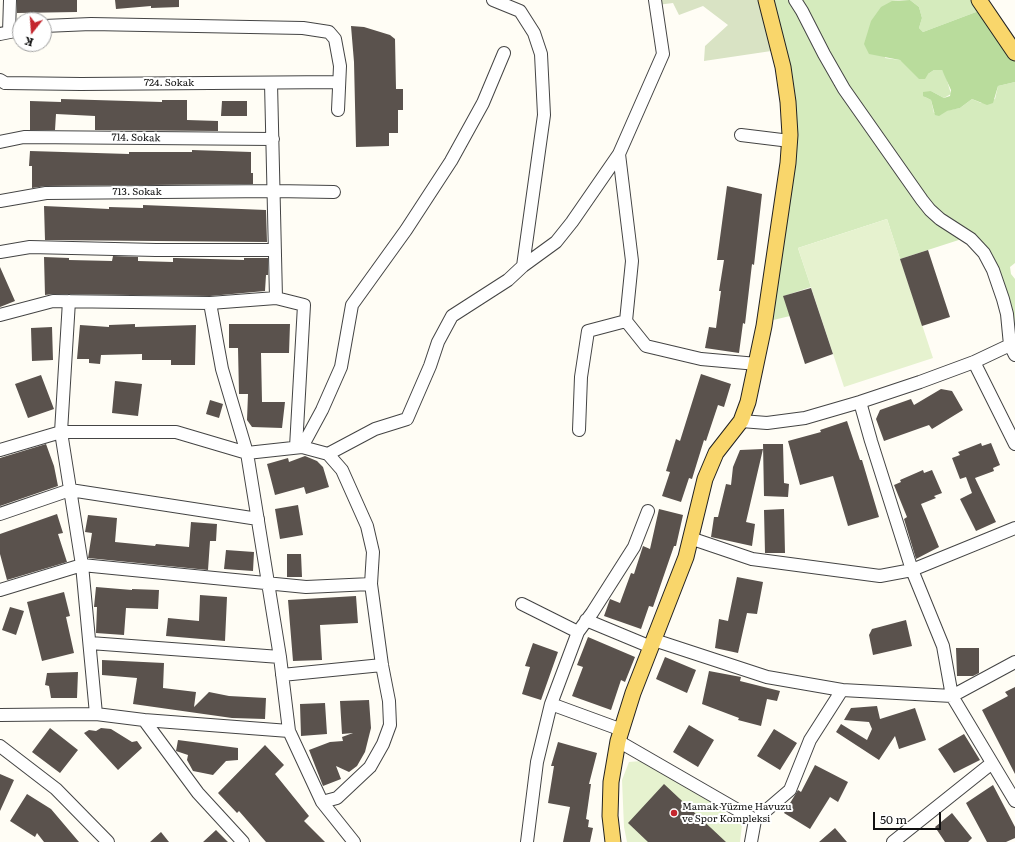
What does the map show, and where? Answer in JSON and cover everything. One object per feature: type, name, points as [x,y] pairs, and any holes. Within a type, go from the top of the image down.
[{"type":"main road","points":[[613,842],[610,816],[611,782],[620,735],[686,557],[705,479],[716,453],[741,421],[757,364],[765,322],[790,141],[788,102],[783,67],[766,0]]},
{"type":"main road","points":[[979,0],[1015,53]]},
{"type":"street","points":[[10,0],[10,32]]},
{"type":"street","points":[[493,0],[520,12],[534,33],[541,54],[544,115],[523,266]]},
{"type":"street","points":[[741,421],[767,423],[804,418],[860,402],[1013,350],[1003,299],[993,270],[984,254],[971,239],[940,219],[922,200],[844,89],[795,0]]},
{"type":"street","points":[[328,454],[375,429],[407,419],[430,366],[438,342],[452,316],[508,280],[523,266],[556,242],[568,227],[619,154],[663,54],[656,2]]},
{"type":"street","points":[[52,26],[91,24],[303,28],[329,32],[335,39],[340,66],[338,110]]},
{"type":"street","points":[[299,447],[322,410],[341,367],[352,305],[406,230],[451,161],[482,104],[504,53]]},
{"type":"street","name":"724. Sokak","points":[[2,82],[339,82]]},
{"type":"street","points":[[271,83],[276,298]]},
{"type":"street","points":[[741,135],[790,141]]},
{"type":"street","name":"714. Sokak","points":[[0,142],[24,137],[272,139]]},
{"type":"street","points":[[619,154],[632,261],[626,320],[646,346],[701,359],[757,364]]},
{"type":"street","name":"713. Sokak","points":[[0,201],[46,193],[274,191],[334,192]]},
{"type":"street","points":[[0,252],[30,247],[156,250],[275,250]]},
{"type":"street","points":[[0,315],[53,301],[210,303],[276,298],[304,305],[299,447]]},
{"type":"street","points":[[69,301],[61,432],[82,565],[96,714]]},
{"type":"street","points":[[210,303],[222,369],[247,453],[280,657],[289,731],[322,802],[354,842]]},
{"type":"street","points":[[579,430],[581,377],[588,331],[626,320]]},
{"type":"street","points":[[974,362],[1015,444]]},
{"type":"street","points":[[860,402],[870,441],[912,570],[943,646],[952,696],[1015,801]]},
{"type":"street","points":[[0,450],[61,432],[176,432],[247,453],[299,447],[328,454],[342,470],[367,526],[373,552],[371,584],[382,665],[389,701],[390,725],[383,744],[370,767],[337,798],[322,802]]},
{"type":"street","points":[[0,514],[70,490],[258,519]]},
{"type":"street","points":[[527,842],[537,762],[551,704],[578,632],[592,613],[634,547],[648,511]]},
{"type":"street","points":[[690,538],[752,560],[880,576],[912,570],[1015,528]]},
{"type":"street","points":[[0,590],[82,565],[306,587],[371,584]]},
{"type":"street","points":[[522,604],[578,632]]},
{"type":"street","points":[[586,620],[653,644],[767,677],[842,690],[952,696],[1015,662]]},
{"type":"street","points":[[90,643],[280,657]]},
{"type":"street","points":[[282,675],[382,665]]},
{"type":"street","points":[[751,842],[754,820],[790,790],[810,740],[842,690]]},
{"type":"street","points":[[551,704],[620,735],[754,820]]},
{"type":"street","points":[[0,715],[96,714],[144,720],[289,731]]},
{"type":"street","points":[[144,720],[198,793],[243,842]]},
{"type":"street","points":[[0,746],[56,789],[108,842]]},
{"type":"street","points":[[893,842],[992,762]]},
{"type":"green space","points":[[655,0],[766,0],[778,50],[704,61],[705,46],[728,25],[703,6],[679,15],[673,3],[657,5]]},
{"type":"green space","points":[[766,0],[900,0],[892,1],[885,58],[900,60],[928,74],[934,70],[942,70],[946,77],[951,94],[944,98],[931,91],[925,97],[931,100],[934,113],[960,108],[972,99],[981,103],[995,99],[998,86],[1015,82],[1015,263],[1010,267],[1011,274],[1015,279],[1015,355],[993,270],[968,237],[900,259],[887,219],[798,248],[811,287],[784,296],[790,316],[765,322],[790,135]]},
{"type":"green space","points":[[910,0],[979,0],[984,9],[923,32],[919,28],[922,18],[919,7]]},
{"type":"green space","points":[[910,0],[919,7],[922,18],[919,28],[923,32],[984,9],[1015,53],[1015,82],[998,86],[993,103],[987,105],[972,99],[960,108],[947,111],[939,116],[935,115],[931,100],[923,96],[923,92],[931,91],[944,98],[950,96],[951,90],[942,70],[934,70],[928,74],[925,79],[919,79],[900,60],[869,54],[864,44],[871,21],[881,7],[892,1]]},
{"type":"green space","points":[[887,219],[933,358],[844,387],[798,248]]},
{"type":"green space","name":"Mamak Yüzme Havuzu ve Spor Kompleksi","points":[[641,761],[709,800],[742,825],[740,842],[627,842],[624,827],[622,780],[629,762]]},
{"type":"building","points":[[17,0],[77,0],[77,12],[17,12]]},
{"type":"building","points":[[115,0],[179,0],[179,7],[151,8],[151,6],[116,9]]},
{"type":"building","points":[[351,26],[364,27],[390,35],[395,39],[396,89],[403,89],[403,110],[398,110],[398,133],[389,133],[389,146],[356,147],[354,62]]},
{"type":"building","points":[[61,99],[162,102],[162,100],[187,100],[187,120],[218,121],[218,131],[95,130],[95,116],[56,114],[55,130],[30,130],[30,101],[61,102]]},
{"type":"building","points":[[222,101],[247,101],[247,116],[221,116]]},
{"type":"building","points":[[192,150],[251,152],[251,173],[253,173],[253,184],[46,186],[32,188],[32,166],[29,166],[30,151],[129,154],[129,152],[192,152]]},
{"type":"building","points":[[727,186],[762,194],[754,265],[752,264],[745,324],[743,323],[739,353],[705,348],[709,327],[716,328],[721,291],[719,291],[724,260],[717,260]]},
{"type":"building","points":[[143,205],[266,210],[267,242],[45,240],[44,206],[109,209],[109,207],[143,208]]},
{"type":"building","points":[[928,250],[950,317],[922,326],[900,259]]},
{"type":"building","points":[[113,256],[138,257],[138,261],[173,262],[173,258],[244,260],[244,258],[268,258],[268,275],[266,275],[265,291],[210,296],[45,295],[44,257],[69,258],[69,260],[112,261]]},
{"type":"building","points":[[0,267],[15,301],[0,307]]},
{"type":"building","points":[[811,288],[833,354],[805,364],[783,296]]},
{"type":"building","points":[[135,324],[135,327],[196,325],[195,365],[171,365],[171,360],[142,360],[142,354],[101,355],[100,364],[89,363],[89,359],[77,359],[80,325],[109,327],[109,325]]},
{"type":"building","points":[[229,324],[290,324],[289,353],[261,353],[262,402],[285,402],[282,428],[252,427],[247,420],[248,394],[239,394],[238,348],[229,348]]},
{"type":"building","points":[[52,327],[53,360],[32,361],[31,328]]},
{"type":"building","points":[[701,374],[731,384],[724,407],[718,405],[706,441],[704,440],[692,479],[689,478],[681,502],[662,496],[670,472],[666,471],[676,439],[680,441]]},
{"type":"building","points":[[41,375],[54,409],[28,418],[15,384]]},
{"type":"building","points":[[115,381],[142,384],[138,416],[112,413]]},
{"type":"building","points":[[941,389],[952,391],[963,410],[932,429],[929,425],[884,441],[876,419],[880,410],[911,399],[914,405]]},
{"type":"building","points":[[210,400],[223,404],[219,418],[206,414]]},
{"type":"building","points":[[847,421],[860,460],[862,460],[879,517],[848,526],[833,476],[800,485],[788,441],[821,432],[820,430]]},
{"type":"building","points":[[981,443],[982,446],[991,443],[1000,465],[993,468],[994,471],[975,478],[996,522],[976,531],[960,499],[972,493],[966,477],[960,479],[952,458],[960,455],[958,452]]},
{"type":"building","points":[[46,444],[54,466],[58,486],[0,506],[0,458]]},
{"type":"building","points":[[763,444],[783,444],[784,483],[789,484],[788,497],[764,496]]},
{"type":"building","points":[[763,449],[746,522],[755,524],[752,546],[711,537],[714,517],[718,517],[726,484],[731,485],[733,467],[740,450]]},
{"type":"building","points":[[305,456],[317,461],[323,467],[329,487],[306,494],[304,487],[275,495],[267,464],[288,458],[289,462]]},
{"type":"building","points":[[923,470],[924,473],[932,470],[942,493],[934,496],[936,498],[921,504],[939,547],[916,559],[904,519],[907,517],[894,485],[901,482],[900,480]]},
{"type":"building","points":[[298,505],[303,535],[280,539],[275,509]]},
{"type":"building","points":[[659,509],[683,515],[676,546],[674,546],[653,607],[649,606],[641,629],[604,616],[610,599],[620,603],[631,573],[634,574],[643,546],[650,549]]},
{"type":"building","points":[[784,509],[785,553],[765,553],[764,510]]},
{"type":"building","points":[[57,514],[63,533],[58,534],[67,562],[7,580],[0,554],[0,534]]},
{"type":"building","points":[[88,515],[117,518],[115,542],[155,546],[156,544],[189,547],[191,522],[217,524],[216,541],[210,541],[208,570],[88,558],[92,533],[85,532]]},
{"type":"building","points":[[226,550],[254,552],[253,571],[224,569]]},
{"type":"building","points":[[287,554],[301,554],[302,577],[287,577]]},
{"type":"building","points":[[737,577],[763,582],[757,614],[747,613],[738,653],[715,648],[719,619],[728,621]]},
{"type":"building","points":[[96,587],[132,590],[159,590],[158,609],[126,608],[124,635],[96,633],[97,607],[94,607]]},
{"type":"building","points":[[64,592],[70,616],[66,617],[74,653],[42,661],[27,602]]},
{"type":"building","points":[[200,595],[227,597],[225,641],[166,636],[168,618],[199,621]]},
{"type":"building","points":[[356,596],[358,623],[320,625],[322,660],[293,661],[288,600]]},
{"type":"building","points":[[10,607],[24,611],[16,635],[2,630]]},
{"type":"building","points":[[906,620],[912,646],[873,655],[869,635],[872,629]]},
{"type":"building","points":[[588,637],[635,657],[625,682],[621,680],[611,710],[572,696],[583,667],[577,665]]},
{"type":"building","points":[[533,643],[558,652],[541,700],[522,694],[530,667],[525,666]]},
{"type":"building","points":[[956,648],[979,648],[979,673],[973,676],[957,676]]},
{"type":"building","points":[[665,657],[696,670],[687,693],[656,679]]},
{"type":"building","points":[[102,660],[164,663],[163,688],[196,692],[194,707],[209,692],[229,696],[266,698],[265,719],[232,718],[133,704],[137,678],[102,675]]},
{"type":"building","points":[[709,671],[741,677],[740,681],[780,691],[777,701],[767,699],[761,726],[738,720],[739,718],[702,704]]},
{"type":"building","points":[[78,672],[77,698],[51,698],[49,686],[45,685],[47,673]]},
{"type":"building","points":[[1015,687],[1015,774],[982,710],[1008,696],[1005,692]]},
{"type":"building","points":[[369,700],[371,728],[365,752],[357,766],[349,772],[336,766],[341,779],[323,786],[309,750],[330,742],[343,741],[342,737],[353,733],[342,734],[340,701]]},
{"type":"building","points":[[325,703],[327,734],[301,736],[300,704]]},
{"type":"building","points":[[877,706],[880,719],[915,708],[926,740],[899,749],[895,736],[879,760],[836,732],[841,724],[867,740],[872,729],[869,722],[844,720],[851,708]]},
{"type":"building","points":[[689,725],[714,740],[698,767],[673,752]]},
{"type":"building","points":[[50,728],[78,750],[60,773],[32,752]]},
{"type":"building","points":[[101,728],[111,729],[132,742],[137,741],[142,748],[118,770],[84,733],[89,730],[96,731]]},
{"type":"building","points":[[774,729],[797,743],[780,770],[757,756]]},
{"type":"building","points":[[964,734],[980,760],[954,773],[938,749]]},
{"type":"building","points":[[178,740],[238,748],[238,760],[226,761],[213,775],[193,771],[187,760],[188,755],[176,751]]},
{"type":"building","points":[[558,742],[597,753],[589,784],[591,784],[586,819],[589,820],[588,827],[593,828],[590,842],[563,842],[570,807],[548,803],[554,766],[551,766]]},
{"type":"building","points":[[265,745],[284,765],[275,774],[309,816],[304,821],[325,842],[266,842],[239,811],[237,813],[218,793]]},
{"type":"building","points":[[815,765],[848,782],[838,802],[830,797],[810,829],[784,813],[798,790],[801,792]]},
{"type":"building","points":[[0,774],[14,780],[0,811]]},
{"type":"building","points":[[664,784],[726,842],[648,842],[628,823]]},
{"type":"building","points":[[993,785],[1015,827],[1015,838],[1006,842],[987,842],[966,803]]},
{"type":"building","points":[[27,794],[51,809],[79,842],[44,842],[37,833],[35,837],[10,821]]},
{"type":"building","points":[[952,813],[972,838],[968,842],[945,842],[935,827]]},
{"type":"building","points":[[835,828],[847,842],[819,842]]},
{"type":"building","points":[[216,830],[228,842],[203,842]]},
{"type":"building","points":[[161,832],[169,842],[150,842]]},
{"type":"place","name":"Mamak Yüzme Havuzu ve Spor Kompleksi","points":[[674,813]]}]
